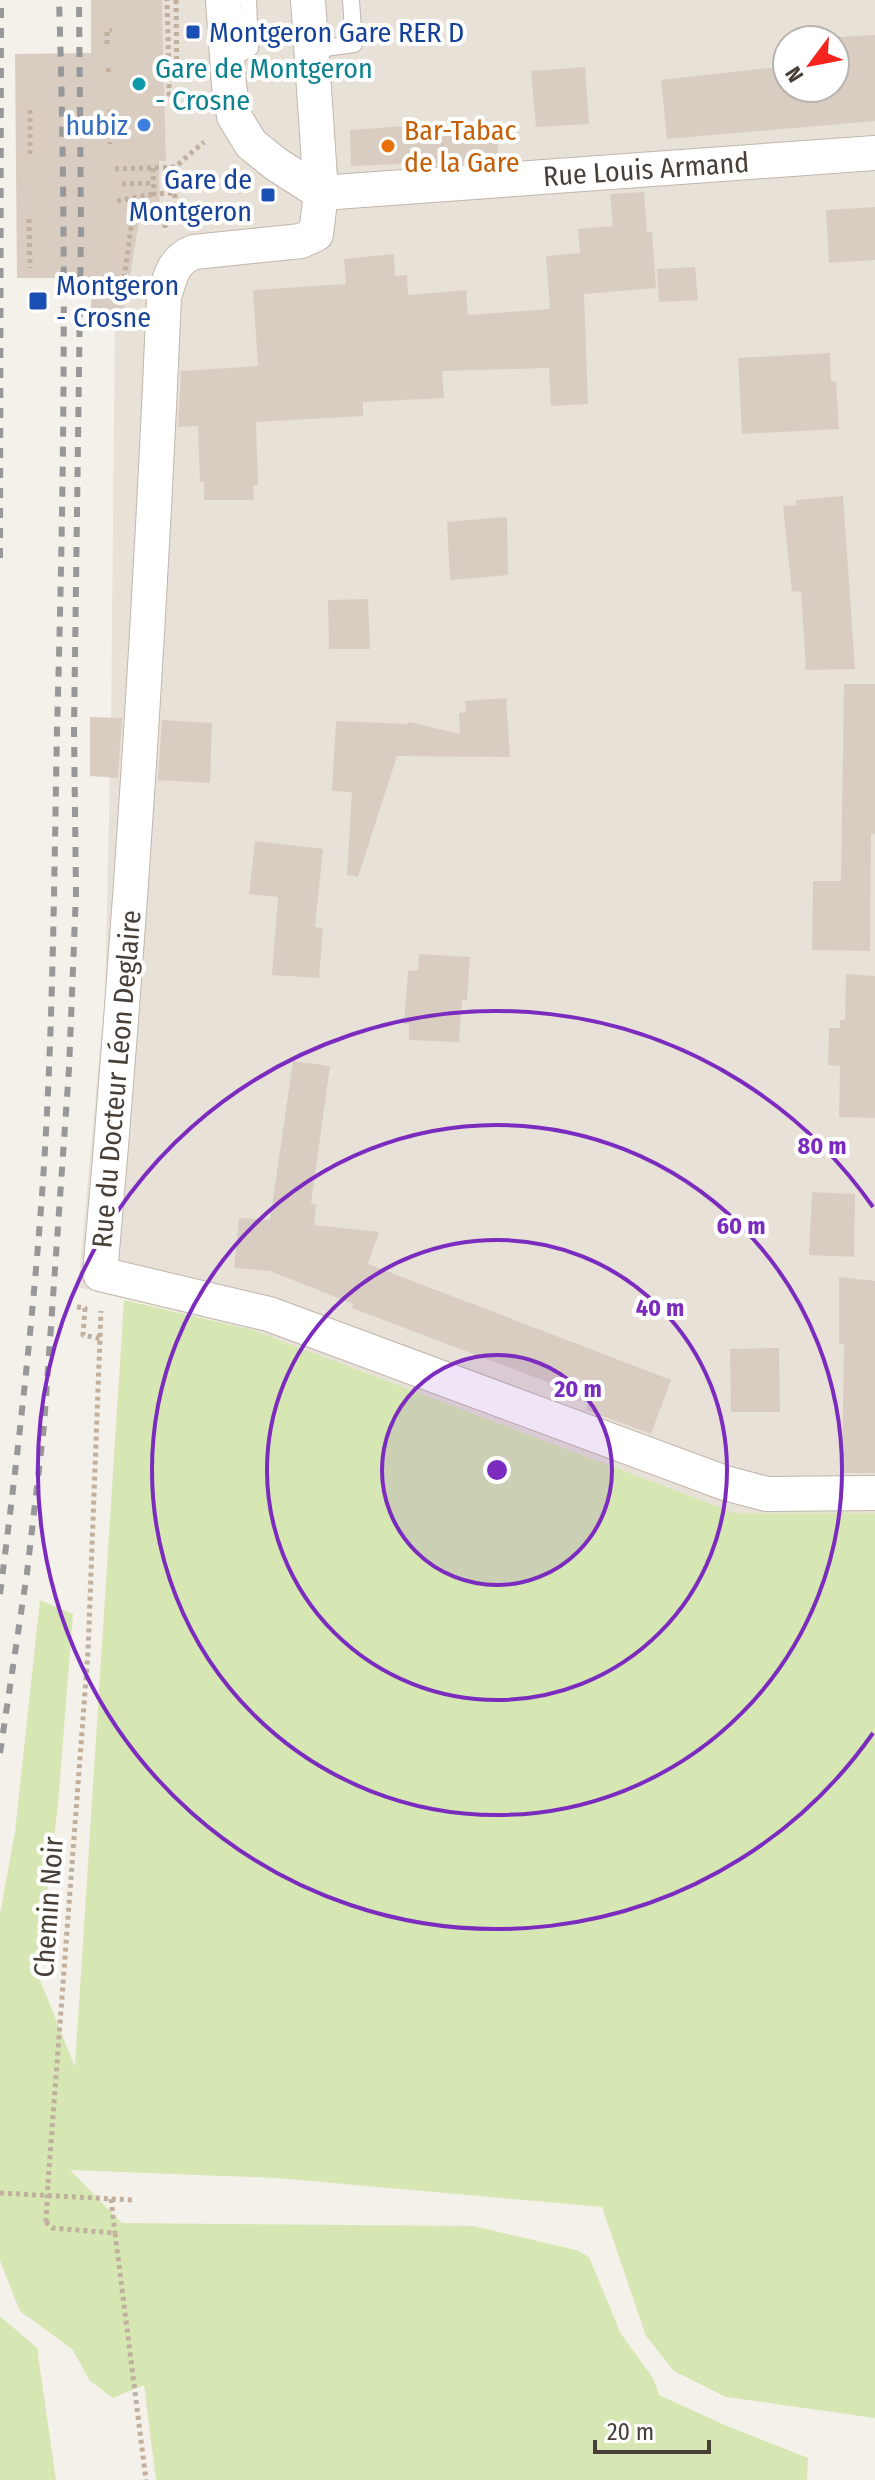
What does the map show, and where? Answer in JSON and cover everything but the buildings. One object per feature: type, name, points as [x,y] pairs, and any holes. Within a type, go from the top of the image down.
[{"type":"street","points":[[223,0],[234,116],[251,144],[321,193]]},
{"type":"street","points":[[308,0],[321,193]]},
{"type":"street","points":[[251,144],[280,144],[301,134],[314,111]]},
{"type":"street","name":"Rue Louis Armand","points":[[321,193],[875,153]]},
{"type":"street","name":"Rue du Docteur Léon Deglaire","points":[[321,193],[316,234],[301,241],[194,252],[183,256],[174,268],[164,297],[149,630],[123,1016],[100,1274],[269,1314],[725,1483],[767,1494],[875,1493]]},
{"type":"lane","points":[[229,60],[250,48],[248,0]]},
{"type":"lane","points":[[311,50],[354,44],[351,0]]},
{"type":"path","points":[[167,0],[166,76],[169,94],[179,94]]},
{"type":"path","points":[[176,0],[177,79]]},
{"type":"path","points":[[107,44],[107,31],[112,30]]},
{"type":"path","points":[[30,110],[30,158]]},
{"type":"path","points":[[110,110],[110,144]]},
{"type":"path","points":[[115,169],[175,167],[204,142]]},
{"type":"path","points":[[175,167],[175,218]]},
{"type":"path","points":[[153,168],[154,194]]},
{"type":"path","points":[[122,184],[154,183]]},
{"type":"path","points":[[117,201],[174,193]]},
{"type":"path","points":[[121,302],[135,198]]},
{"type":"path","points":[[29,219],[30,268]]},
{"type":"path","name":"Chemin Noir","points":[[100,1274],[102,1339],[88,1652],[46,2222],[52,2228],[115,2233]]},
{"type":"path","points":[[85,1308],[83,1335],[102,1339]]},
{"type":"path","points":[[45,2195],[45,2181],[48,2180]]},
{"type":"path","points":[[0,2193],[132,2200]]},
{"type":"path","points":[[111,2199],[146,2480]]},
{"type":"shaded area","points":[[162,0],[875,0],[875,1513],[735,1513],[253,1330],[78,1287],[105,996],[115,323],[122,324],[140,216],[160,215],[159,161],[166,160]]},
{"type":"green space","points":[[124,1300],[253,1330],[735,1513],[875,1513],[875,2418],[726,2397],[674,2371],[646,2336],[602,2207],[277,2178],[70,2170],[122,2223],[473,2226],[576,2250],[589,2257],[621,2334],[653,2378],[659,2395],[808,2458],[807,2480],[156,2480],[144,2385],[113,2398],[90,2381],[72,2349],[20,2311],[0,2261],[0,1914],[15,1832],[40,1600],[73,1614],[58,1804],[38,1975],[75,2067]]},
{"type":"green space","points":[[0,2316],[37,2348],[56,2480],[0,2480]]},
{"type":"railway","points":[[0,558],[1,0]]},
{"type":"railway","points":[[0,1594],[34,1295],[51,1021],[64,365],[59,0]]},
{"type":"railway","points":[[0,1753],[27,1573],[44,1426],[69,1069],[76,893],[74,729],[81,226],[79,0]]},
{"type":"place","name":"Montgeron Gare RER D","points":[[193,32]]},
{"type":"place","name":"Gare de Montgeron - Crosne","points":[[139,84]]},
{"type":"place","name":"hubiz","points":[[144,125]]},
{"type":"place","name":"Bar-Tabac de la Gare","points":[[388,146]]},
{"type":"place","name":"Gare de Montgeron","points":[[268,195]]},
{"type":"place","name":"Montgeron - Crosne","points":[[38,301]]}]
